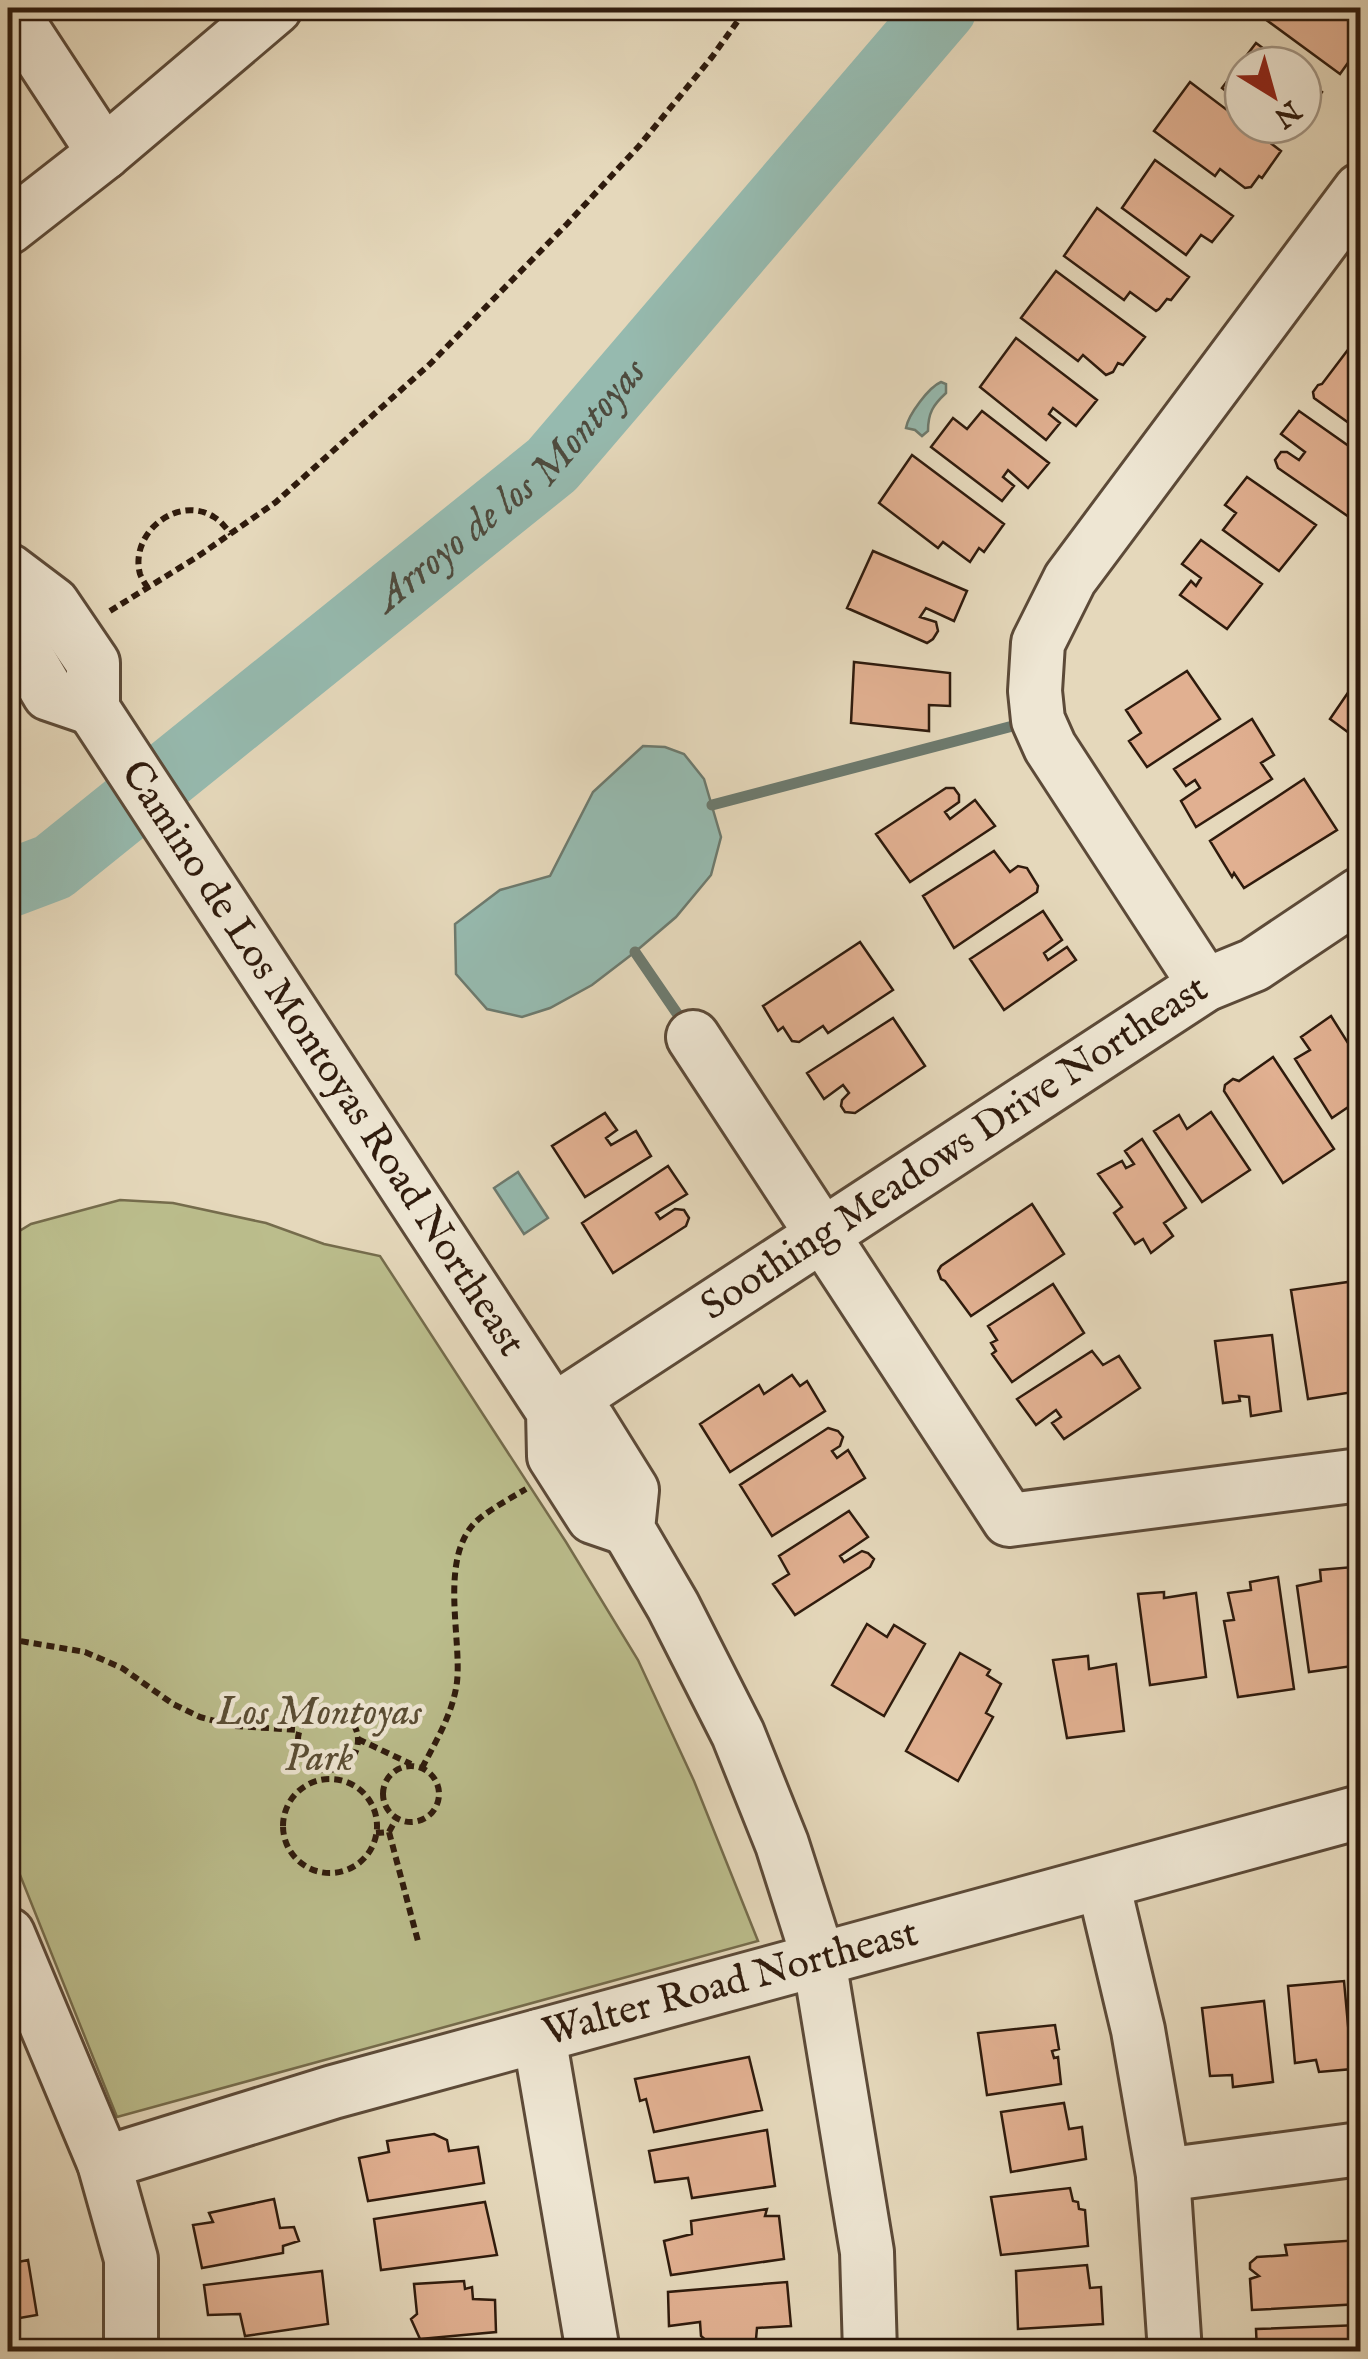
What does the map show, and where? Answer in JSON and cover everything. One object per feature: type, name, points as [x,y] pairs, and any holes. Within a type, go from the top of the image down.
[{"type":"street","points":[[9,8],[104,153]]},
{"type":"street","points":[[8,228],[104,153],[275,8]]},
{"type":"street","points":[[1205,984],[1050,747],[1038,720],[1034,690],[1038,644],[1070,579],[1360,190]]},
{"type":"street","points":[[8,570],[52,604],[93,663],[100,720]]},
{"type":"street","points":[[8,596],[12,631],[49,694],[100,720]]},
{"type":"street","name":"Camino de Los Montoyas Road Northeast","points":[[100,720],[553,1410],[554,1456],[593,1516],[628,1529]]},
{"type":"street","name":"Soothing Meadows Drive Northeast","points":[[553,1410],[1205,984],[1254,966],[1360,894]]},
{"type":"street","points":[[693,1037],[1009,1520],[1360,1475]]},
{"type":"street","name":"Camino de Los Montoyas Road Northeast","points":[[553,1410],[589,1421],[632,1490],[628,1529],[673,1606],[738,1734],[782,1844],[819,1960],[868,2252],[870,2352]]},
{"type":"street","name":"Walter Road Northeast","points":[[104,2163],[332,2092],[1360,1812]]},
{"type":"street","points":[[1104,1883],[1138,2030],[1163,2175],[1175,2352]]},
{"type":"street","points":[[9,1944],[104,2163],[131,2259],[131,2352]]},
{"type":"street","points":[[539,2036],[594,2352]]},
{"type":"street","points":[[1163,2175],[1360,2149]]},
{"type":"path","points":[[72,633],[148,588],[276,502],[457,338],[639,146],[748,8]]},
{"type":"path","points":[[148,588],[140,574],[142,544],[154,524],[172,513],[187,510],[216,518],[231,534]]},
{"type":"path","points":[[419,1767],[450,1710],[456,1684],[454,1584],[471,1527],[561,1466]]},
{"type":"path","points":[[8,1639],[84,1652],[122,1668],[172,1704],[200,1717],[234,1726],[300,1730]]},
{"type":"path","points":[[358,1738],[354,1726],[340,1712],[330,1710],[310,1716],[302,1724],[298,1748],[304,1759],[325,1775],[355,1786],[368,1798],[376,1815],[376,1833],[370,1850],[359,1863],[343,1871],[309,1869],[286,1845],[282,1824],[287,1805],[300,1789],[325,1775],[338,1769],[349,1762],[356,1752],[358,1738]]},
{"type":"path","points":[[358,1738],[419,1767],[435,1778],[439,1788],[435,1810],[418,1822],[396,1819],[383,1802],[386,1780],[404,1766],[419,1767]]},
{"type":"path","points":[[396,1819],[389,1832],[418,1945]]},
{"type":"path","points":[[376,1833],[389,1832]]},
{"type":"green space","name":"Los Montoyas Park","points":[[120,1200],[173,1203],[266,1223],[324,1244],[380,1256],[638,1660],[694,1781],[758,1941],[117,2117],[8,1845],[8,1238],[31,1224]]},
{"type":"water","points":[[941,382],[946,384],[946,393],[932,410],[928,431],[922,436],[906,428],[920,402]]},
{"type":"water","points":[[643,746],[665,747],[684,754],[704,779],[721,837],[711,875],[676,917],[592,985],[550,1008],[522,1017],[487,1009],[456,974],[455,924],[500,890],[550,876],[593,792]]},
{"type":"water","points":[[518,1172],[548,1218],[524,1234],[494,1188]]},
{"type":"building","points":[[1250,8],[1349,8],[1360,16],[1360,46],[1340,74],[1323,62],[1323,45],[1300,45]]},
{"type":"building","points":[[1190,82],[1223,107],[1223,145],[1273,145],[1281,151],[1262,178],[1259,176],[1251,187],[1245,188],[1220,169],[1215,176],[1154,131]]},
{"type":"building","points":[[1155,160],[1233,216],[1212,242],[1201,235],[1186,255],[1122,208]]},
{"type":"building","points":[[1097,208],[1189,277],[1171,300],[1167,299],[1156,311],[1130,292],[1124,300],[1064,256]]},
{"type":"building","points":[[1056,271],[1145,337],[1113,372],[1106,375],[1083,355],[1078,361],[1021,318]]},
{"type":"building","points":[[1016,338],[1097,400],[1076,426],[1053,408],[1049,414],[1060,423],[1046,440],[980,387]]},
{"type":"building","points":[[1347,351],[1360,360],[1360,431],[1314,398],[1313,392]]},
{"type":"building","points":[[982,411],[1049,463],[1028,488],[1008,470],[1003,477],[1014,486],[1002,501],[931,447],[953,418],[967,429]]},
{"type":"building","points":[[1299,411],[1360,454],[1360,501],[1349,517],[1278,468],[1275,460],[1281,452],[1299,460],[1305,452],[1281,434]]},
{"type":"building","points":[[912,455],[1004,524],[984,552],[979,548],[970,562],[943,542],[938,548],[879,503]]},
{"type":"building","points":[[1247,477],[1316,525],[1279,571],[1223,530],[1236,513],[1225,505]]},
{"type":"building","points":[[1201,540],[1262,584],[1227,629],[1180,595],[1191,581],[1196,586],[1201,578],[1182,564]]},
{"type":"building","points":[[873,551],[967,591],[954,621],[926,608],[920,617],[936,622],[938,631],[927,643],[847,608]]},
{"type":"building","points":[[854,662],[950,673],[950,706],[929,705],[929,731],[851,723]]},
{"type":"building","points":[[1187,671],[1220,719],[1147,767],[1129,741],[1141,733],[1126,710]]},
{"type":"building","points":[[1360,675],[1360,741],[1330,719]]},
{"type":"building","points":[[1252,719],[1274,755],[1261,763],[1272,779],[1196,827],[1181,801],[1200,788],[1195,780],[1186,786],[1174,769]]},
{"type":"building","points":[[1304,779],[1337,830],[1244,888],[1234,873],[1232,877],[1210,841]]},
{"type":"building","points":[[946,788],[954,788],[959,795],[959,802],[945,812],[950,819],[975,800],[995,826],[910,882],[876,834]]},
{"type":"building","points":[[994,851],[1010,872],[1018,866],[1027,868],[1038,886],[1037,892],[954,948],[923,896]]},
{"type":"building","points":[[1043,911],[1062,940],[1044,953],[1048,960],[1067,947],[1076,960],[1004,1010],[970,959]]},
{"type":"building","points":[[860,942],[893,990],[828,1033],[823,1026],[799,1042],[792,1041],[783,1027],[778,1031],[763,1006]]},
{"type":"building","points":[[1331,1016],[1360,1062],[1360,1099],[1332,1118],[1295,1059],[1310,1050],[1301,1037]]},
{"type":"building","points":[[893,1018],[925,1066],[855,1113],[845,1112],[841,1106],[849,1093],[843,1085],[824,1099],[807,1073]]},
{"type":"building","points":[[1273,1057],[1334,1149],[1283,1183],[1224,1091],[1233,1079],[1239,1081]]},
{"type":"building","points":[[1211,1112],[1250,1170],[1202,1202],[1154,1131],[1179,1115],[1187,1129]]},
{"type":"building","points":[[605,1113],[617,1130],[606,1138],[611,1145],[636,1131],[651,1156],[585,1197],[552,1146]]},
{"type":"building","points":[[1142,1139],[1186,1208],[1164,1223],[1173,1236],[1151,1253],[1143,1239],[1135,1244],[1114,1213],[1122,1207],[1098,1174],[1122,1161],[1126,1168],[1134,1164],[1125,1151]]},
{"type":"building","points":[[668,1166],[687,1194],[656,1213],[660,1219],[675,1209],[684,1210],[689,1218],[686,1226],[613,1273],[582,1223]]},
{"type":"building","points":[[1032,1204],[1064,1254],[971,1316],[938,1271]]},
{"type":"building","points":[[1348,1282],[1360,1359],[1360,1391],[1308,1399],[1291,1290]]},
{"type":"building","points":[[1053,1284],[1084,1333],[1012,1382],[992,1354],[996,1351],[991,1343],[997,1340],[988,1326]]},
{"type":"building","points":[[1272,1335],[1281,1411],[1251,1416],[1249,1397],[1239,1396],[1240,1401],[1223,1403],[1215,1341]]},
{"type":"building","points":[[1092,1351],[1103,1365],[1119,1356],[1140,1388],[1064,1439],[1052,1423],[1061,1417],[1056,1410],[1036,1425],[1017,1399]]},
{"type":"building","points":[[792,1375],[800,1386],[807,1381],[825,1411],[730,1472],[700,1424],[759,1385],[764,1394]]},
{"type":"building","points":[[828,1428],[843,1437],[840,1446],[832,1451],[837,1458],[848,1450],[865,1478],[772,1536],[740,1485]]},
{"type":"building","points":[[849,1511],[868,1537],[840,1556],[844,1562],[862,1551],[868,1553],[874,1559],[870,1567],[795,1615],[773,1584],[789,1574],[779,1556]]},
{"type":"building","points":[[1353,1567],[1360,1665],[1309,1672],[1297,1586],[1321,1581],[1320,1570]]},
{"type":"building","points":[[1278,1577],[1294,1689],[1238,1697],[1224,1621],[1234,1620],[1228,1593],[1251,1590],[1250,1582]]},
{"type":"building","points":[[1164,1592],[1164,1598],[1196,1593],[1206,1677],[1150,1685],[1138,1594]]},
{"type":"building","points":[[867,1624],[887,1637],[894,1625],[925,1644],[884,1716],[832,1685]]},
{"type":"building","points":[[960,1653],[990,1670],[987,1675],[1001,1684],[986,1713],[993,1717],[958,1781],[906,1751]]},
{"type":"building","points":[[1088,1656],[1089,1669],[1116,1664],[1124,1731],[1067,1738],[1053,1660]]},
{"type":"building","points":[[1344,1981],[1352,2069],[1319,2072],[1316,2060],[1295,2063],[1288,1986]]},
{"type":"building","points":[[1264,2001],[1273,2082],[1233,2087],[1232,2075],[1210,2076],[1202,2008]]},
{"type":"building","points":[[1055,2025],[1059,2049],[1052,2051],[1054,2058],[1058,2057],[1061,2084],[987,2095],[978,2033]]},
{"type":"building","points":[[749,2057],[762,2110],[654,2132],[646,2099],[640,2101],[635,2079]]},
{"type":"building","points":[[1064,2103],[1069,2129],[1082,2127],[1086,2159],[1011,2172],[1001,2112]]},
{"type":"building","points":[[767,2130],[775,2186],[692,2198],[688,2178],[655,2182],[649,2151]]},
{"type":"building","points":[[434,2134],[447,2140],[449,2151],[478,2147],[484,2183],[368,2201],[359,2158],[389,2152],[387,2141]]},
{"type":"building","points":[[1070,2188],[1073,2201],[1085,2210],[1088,2246],[1001,2255],[991,2197]]},
{"type":"building","points":[[274,2199],[280,2228],[294,2227],[299,2241],[283,2246],[283,2253],[202,2268],[193,2225],[213,2222],[209,2213]]},
{"type":"building","points":[[485,2202],[497,2255],[381,2270],[374,2219]]},
{"type":"building","points":[[767,2209],[765,2216],[779,2216],[784,2259],[671,2275],[664,2241],[692,2234],[691,2221]]},
{"type":"building","points":[[1360,2240],[1360,2304],[1252,2310],[1250,2279],[1259,2276],[1250,2269],[1250,2263],[1257,2257],[1287,2255],[1285,2245]]},
{"type":"building","points":[[28,2260],[37,2315],[8,2320],[8,2264]]},
{"type":"building","points":[[1087,2265],[1090,2288],[1101,2287],[1103,2324],[1018,2329],[1016,2271]]},
{"type":"building","points":[[322,2271],[328,2324],[245,2336],[240,2314],[208,2315],[204,2285]]},
{"type":"building","points":[[464,2281],[465,2289],[472,2287],[473,2299],[495,2300],[496,2332],[420,2339],[411,2319],[417,2314],[414,2284]]},
{"type":"building","points":[[787,2282],[791,2326],[757,2328],[756,2339],[708,2342],[701,2336],[700,2322],[669,2326],[668,2292]]},
{"type":"building","points":[[1360,2325],[1360,2352],[1257,2352],[1256,2329]]},
{"type":"building","points":[[41,2346],[41,2352],[8,2352],[8,2348]]},
{"type":"building","points":[[329,2346],[329,2352],[233,2352]]},
{"type":"building","points":[[1018,2350],[1103,2352],[1018,2352]]},
{"type":"waterway","name":"Arroyo de los Montoyas","points":[[8,884],[53,867],[552,465],[943,8]]},
{"type":"waterway","points":[[712,805],[1024,723]]},
{"type":"waterway","points":[[635,952],[685,1025]]}]
